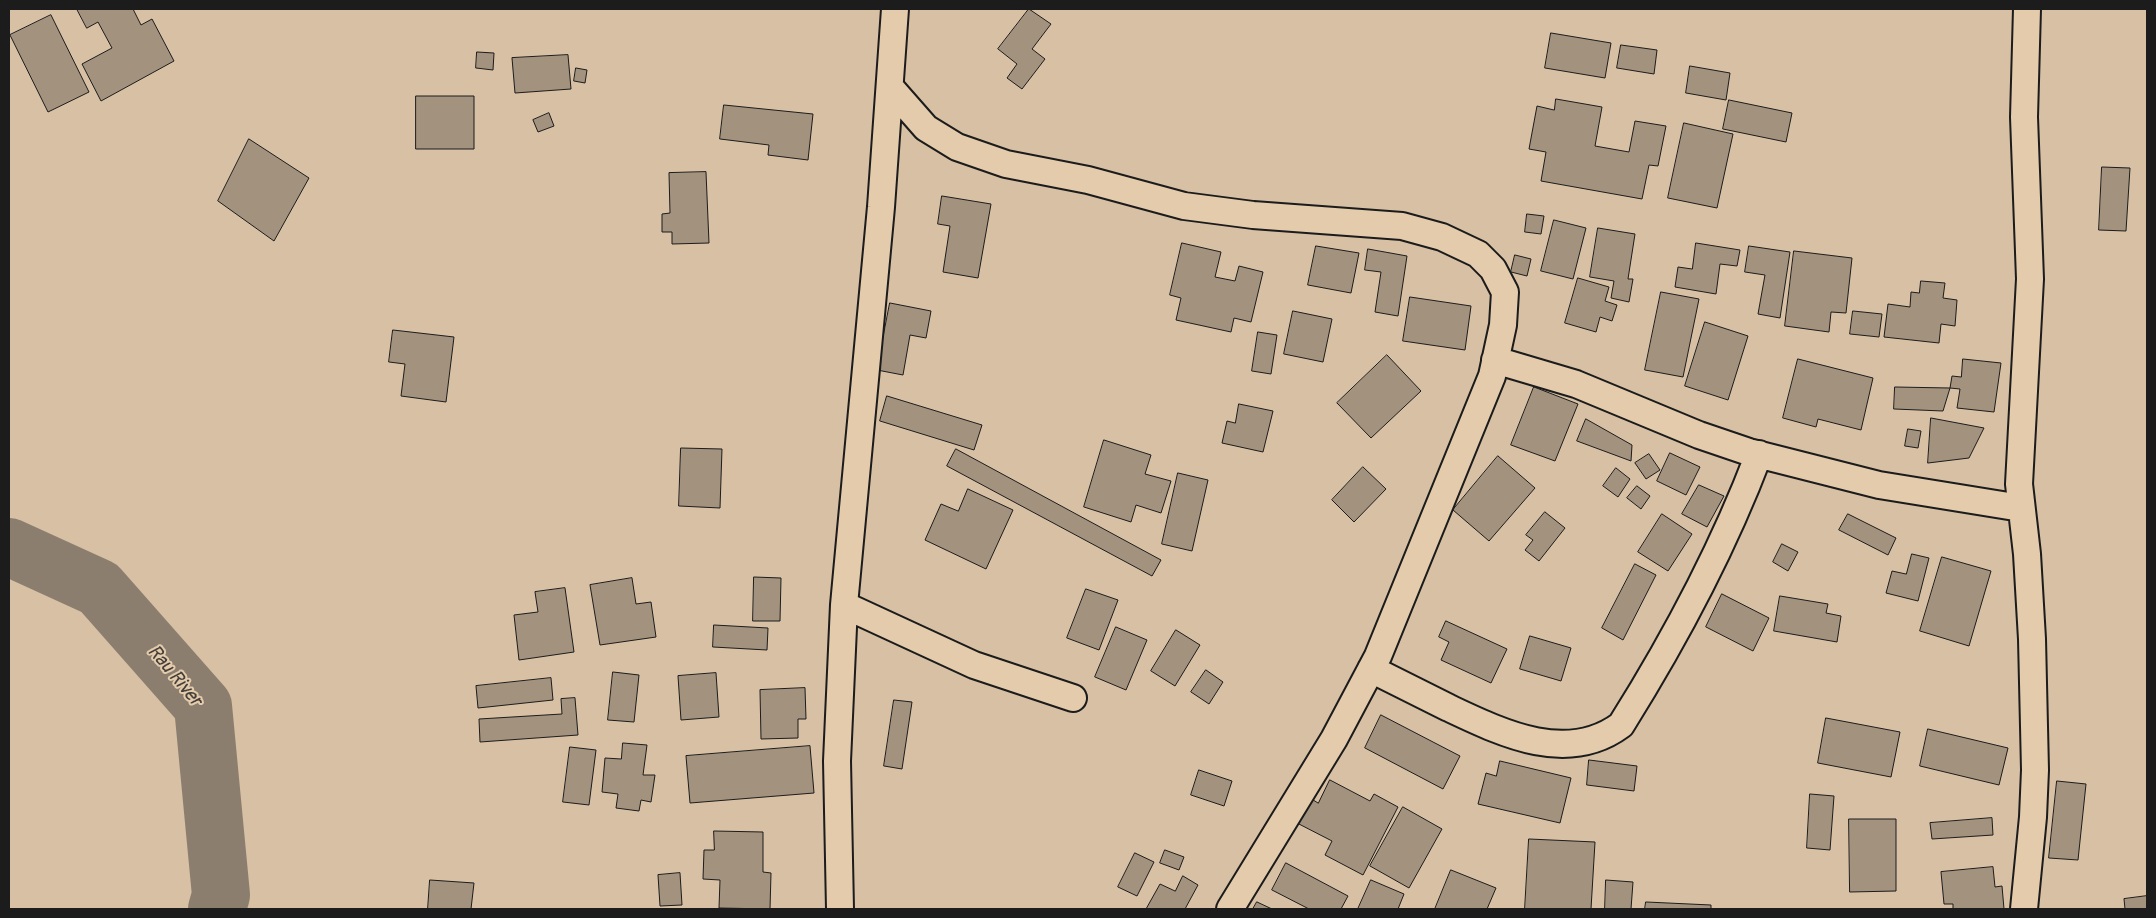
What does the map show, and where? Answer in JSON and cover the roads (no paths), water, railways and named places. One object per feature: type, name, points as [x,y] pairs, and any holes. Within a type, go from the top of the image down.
[{"type":"street","points":[[840,909],[837,761],[844,605],[881,207],[895,9]]},
{"type":"street","points":[[2024,909],[2033,817],[2035,770],[2032,639],[2027,554],[2021,508],[2020,460],[2030,278],[2024,117],[2027,9]]},
{"type":"street","points":[[890,88],[926,128],[957,147],[1006,164],[1088,180],[1184,206],[1253,215],[1402,226],[1442,237],[1478,254],[1493,270],[1505,292],[1503,325],[1492,376],[1423,549],[1371,669],[1334,739],[1230,909]]},
{"type":"street","points":[[1496,360],[1576,384],[1699,435],[1759,454],[1879,485],[2021,508]]},
{"type":"street","points":[[1371,669],[1486,726],[1515,737],[1545,742],[1573,743],[1610,733],[1621,724],[1673,637],[1720,546],[1741,501],[1759,454]]},
{"type":"street","points":[[844,605],[974,665],[1073,698]]},
{"type":"waterway","name":"Rau River","points":[[9,547],[99,588],[203,706],[221,895],[217,909]]}]
